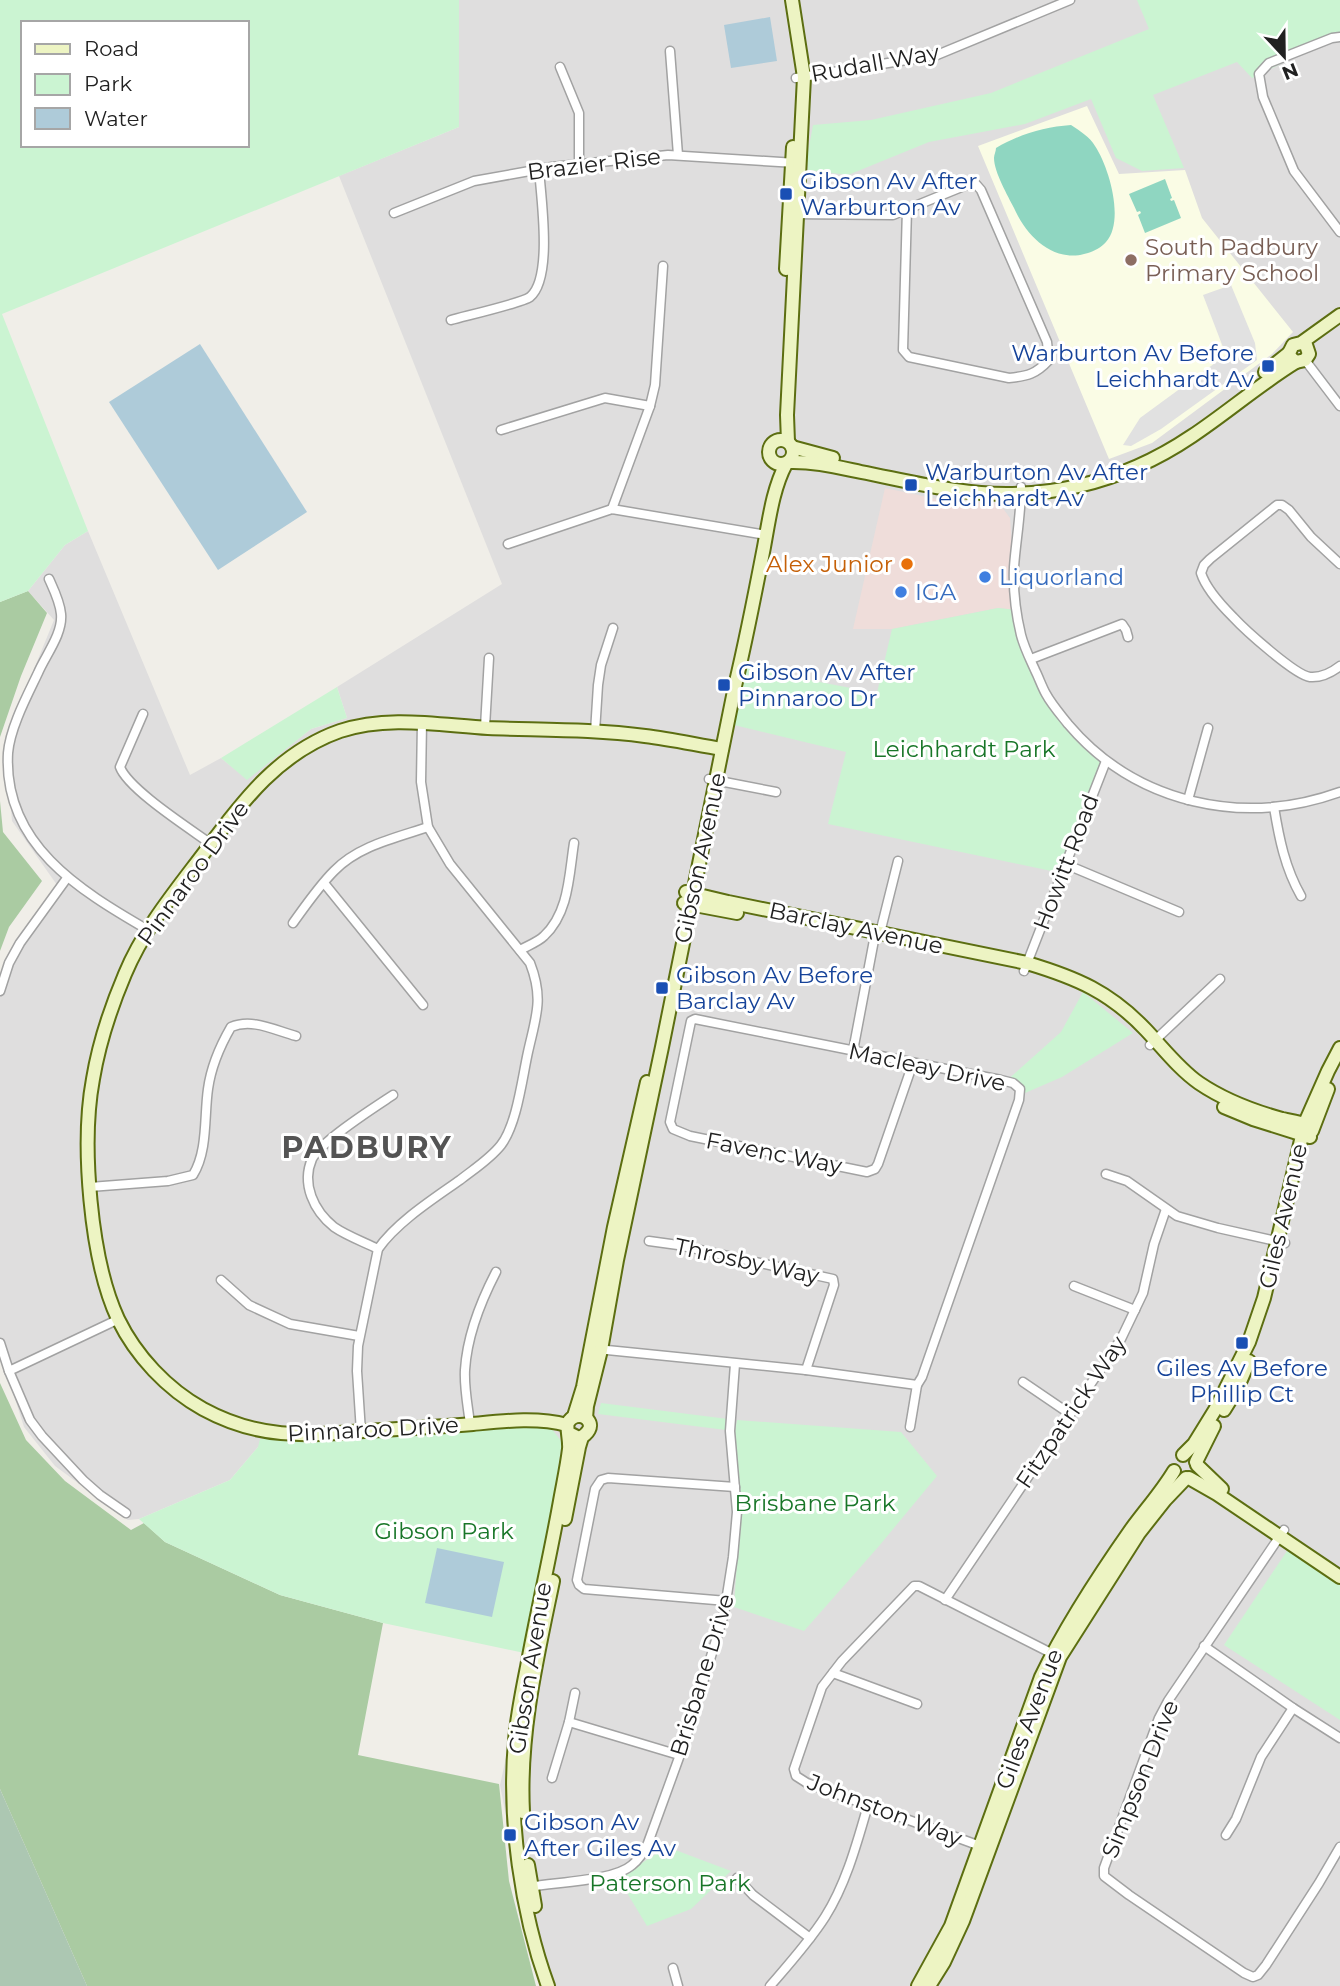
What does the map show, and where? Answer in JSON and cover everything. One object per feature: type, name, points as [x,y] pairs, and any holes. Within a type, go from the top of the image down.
[{"type":"street","points":[[785,0],[800,77]]},
{"type":"street","points":[[783,463],[793,454],[786,443],[800,77],[792,0]]},
{"type":"street","name":"Rudall Way","points":[[800,77],[937,55],[1070,0]]},
{"type":"street","points":[[1340,37],[1269,63],[1259,74],[1263,97],[1294,171],[1340,232]]},
{"type":"street","points":[[670,51],[678,155]]},
{"type":"street","points":[[560,67],[579,113],[579,164]]},
{"type":"street","name":"Brazier Rise","points":[[394,213],[474,181],[579,164],[668,155],[796,163]]},
{"type":"street","points":[[451,320],[529,298],[539,285],[544,260],[539,169]]},
{"type":"street","points":[[794,214],[893,215],[907,209],[974,182],[981,190],[1047,342],[1049,360],[1039,371],[1009,377],[909,357],[902,350],[907,209]]},
{"type":"street","points":[[612,509],[650,407],[655,385],[663,267]]},
{"type":"street","points":[[1340,315],[1293,345],[1340,406]]},
{"type":"street","points":[[1021,491],[960,483],[862,464],[786,443],[771,445],[769,453],[783,463],[817,463],[951,490],[996,495],[1021,491],[1089,475],[1156,449],[1300,357],[1340,324]]},
{"type":"street","points":[[501,430],[606,398],[650,407]]},
{"type":"street","name":"Gibson Avenue","points":[[557,1986],[517,1845],[513,1782],[515,1739],[574,1423],[596,1349],[617,1216],[688,898],[763,534],[783,463]]},
{"type":"street","points":[[1021,491],[1014,569],[1014,594],[1021,638],[1046,695],[1084,741],[1106,761],[1142,783],[1188,800],[1244,809],[1320,799],[1340,792]]},
{"type":"street","points":[[1340,564],[1311,537],[1289,510],[1277,505],[1210,559],[1204,565],[1202,573],[1213,593],[1233,618],[1290,667],[1310,677],[1325,676],[1340,666]]},
{"type":"street","points":[[508,544],[612,509],[763,534]]},
{"type":"street","points":[[49,579],[61,615],[60,627],[12,734],[8,752],[14,800],[21,820],[42,852],[67,878],[148,930]]},
{"type":"street","points":[[1031,659],[1122,624],[1128,637]]},
{"type":"street","points":[[595,732],[601,665],[613,628]]},
{"type":"street","points":[[485,727],[489,658]]},
{"type":"street","points":[[143,714],[120,767],[123,775],[139,791],[211,844]]},
{"type":"street","points":[[361,1432],[357,1371],[359,1336],[378,1250],[400,1227],[501,1145],[511,1126],[539,996],[530,963],[470,891],[428,827],[421,782],[422,722]]},
{"type":"street","name":"Pinnaroo Drive","points":[[582,1437],[575,1437],[574,1423],[520,1420],[327,1435],[278,1434],[220,1418],[198,1407],[144,1360],[119,1319],[104,1278],[94,1229],[90,1187],[89,1105],[93,1078],[127,969],[148,930],[262,779],[305,747],[340,731],[371,724],[422,722],[645,736],[719,749]]},
{"type":"street","points":[[1188,800],[1208,728]]},
{"type":"street","name":"Howitt Road","points":[[1026,967],[1106,761]]},
{"type":"street","points":[[713,780],[776,792]]},
{"type":"street","points":[[1274,807],[1279,840],[1291,878],[1301,895]]},
{"type":"street","points":[[293,923],[340,865],[361,850],[428,827]]},
{"type":"street","points":[[520,950],[544,937],[555,921],[565,901],[574,843]]},
{"type":"street","points":[[853,1051],[877,937],[898,861]]},
{"type":"street","points":[[1065,864],[1179,912]]},
{"type":"street","points":[[0,991],[9,963],[20,943],[67,878]]},
{"type":"street","points":[[324,883],[423,1005]]},
{"type":"street","name":"Barclay Avenue","points":[[688,898],[728,902],[877,937],[1062,974],[1094,988],[1120,1005],[1153,1042],[1188,1074],[1221,1096],[1308,1130]]},
{"type":"street","points":[[1153,1042],[1220,979]]},
{"type":"street","name":"Macleay Drive","points":[[691,1021],[695,1019],[1013,1083],[1020,1089],[1019,1100],[957,1280],[917,1385],[910,1427]]},
{"type":"street","name":"Favenc Way","points":[[691,1021],[670,1122],[673,1129],[690,1136],[867,1172],[875,1169],[878,1164],[913,1063]]},
{"type":"street","points":[[90,1187],[168,1181],[193,1175],[201,1152],[212,1068],[231,1027],[251,1023],[296,1036]]},
{"type":"street","name":"Giles Avenue","points":[[1183,1455],[1194,1444],[1242,1358],[1264,1298],[1280,1242],[1312,1104],[1340,1048]]},
{"type":"street","name":"Giles Avenue","points":[[1308,1130],[1340,1064]]},
{"type":"street","points":[[378,1250],[335,1228],[320,1213],[312,1200],[308,1173],[313,1158],[322,1146],[393,1094]]},
{"type":"street","points":[[1106,1174],[1127,1181],[1177,1216],[1280,1242]]},
{"type":"street","name":"Fitzpatrick Way","points":[[946,1600],[1121,1339],[1143,1293],[1154,1244],[1166,1209]]},
{"type":"street","name":"Throsby Way","points":[[649,1241],[833,1279],[832,1294],[806,1370]]},
{"type":"street","name":"Giles Avenue","points":[[1196,1464],[1209,1435],[1237,1389],[1256,1347],[1271,1299],[1280,1242]]},
{"type":"street","points":[[470,1424],[466,1360],[473,1330],[496,1272]]},
{"type":"street","points":[[221,1280],[249,1305],[290,1324],[359,1336]]},
{"type":"street","points":[[1074,1286],[1135,1310]]},
{"type":"street","points":[[9,1371],[119,1319]]},
{"type":"street","points":[[0,1343],[30,1420],[83,1479],[126,1513]]},
{"type":"street","points":[[596,1349],[806,1370],[917,1385]]},
{"type":"street","name":"Brisbane Drive","points":[[528,1888],[615,1874],[631,1867],[648,1843],[679,1755],[727,1601],[737,1512],[730,1431],[735,1364]]},
{"type":"street","points":[[1023,1382],[1070,1414]]},
{"type":"street","name":"Gibson Avenue","points":[[548,1986],[535,1942],[528,1888],[522,1781],[525,1728],[579,1447],[582,1437],[589,1429],[574,1423]]},
{"type":"street","points":[[1340,1570],[1282,1533],[1217,1494],[1180,1477],[1174,1471],[1174,1462],[1183,1455],[1190,1456],[1215,1485],[1282,1533],[1340,1577]]},
{"type":"street","points":[[1187,1478],[1194,1474],[1196,1464]]},
{"type":"street","name":"Giles Avenue","points":[[929,1986],[956,1938],[985,1848],[1056,1655],[1117,1549],[1174,1471]]},
{"type":"street","points":[[727,1601],[584,1589],[577,1580],[594,1489],[601,1480],[608,1478],[735,1487]]},
{"type":"street","name":"Giles Avenue","points":[[1056,1655],[1139,1533],[1159,1506],[1187,1478]]},
{"type":"street","name":"Simpson Drive","points":[[1282,1533],[1204,1646],[1159,1718],[1104,1868],[1104,1876],[1253,1977],[1266,1965],[1320,1883],[1340,1847]]},
{"type":"street","name":"Johnston Way","points":[[985,1848],[807,1783],[794,1773],[822,1687],[842,1661],[914,1586],[919,1586],[1056,1655]]},
{"type":"street","points":[[1204,1646],[1340,1738]]},
{"type":"street","points":[[833,1673],[918,1704]]},
{"type":"street","points":[[552,1778],[575,1693]]},
{"type":"street","points":[[1226,1835],[1236,1819],[1261,1757],[1293,1708]]},
{"type":"street","points":[[569,1722],[679,1755]]},
{"type":"street","points":[[770,1986],[810,1938],[837,1895],[858,1843],[868,1805]]},
{"type":"street","name":"Giles Avenue","points":[[918,1986],[945,1938],[985,1848]]},
{"type":"street","points":[[737,1878],[752,1895],[810,1938]]},
{"type":"street","points":[[673,1968],[678,1986]]},
{"type":"shaded area","points":[[459,0],[1340,0],[1340,1986],[549,1986],[521,1895],[500,1785],[529,1654],[258,1447],[230,1480],[139,1519],[128,1520],[55,1466],[24,1427],[0,1352],[0,979],[57,885],[12,821],[5,740],[54,620],[28,591],[65,545],[88,531],[190,775],[221,758],[247,779],[311,729],[347,718],[337,687],[502,584],[339,176],[459,127]]},
{"type":"shaded area","name":"South Padbury Primary School","points":[[1087,106],[1119,174],[1185,170],[1202,218],[1293,332],[1272,354],[1152,443],[1109,459],[978,146]]},
{"type":"shaded area","points":[[1231,285],[1255,343],[1257,360],[1161,429],[1131,446],[1123,445],[1140,418],[1226,355],[1203,295]]},
{"type":"shaded area","points":[[885,488],[967,505],[975,502],[999,503],[1010,518],[1017,610],[998,608],[892,629],[853,629]]},
{"type":"shaded area","points":[[0,1789],[87,1986],[0,1986]]},
{"type":"green space","points":[[0,0],[459,0],[459,127],[2,314],[88,531],[65,545],[28,591],[0,602]]},
{"type":"green space","points":[[1137,0],[1340,0],[1340,35],[1252,78],[1237,62],[1153,95],[1184,168],[1142,171],[1116,158],[1091,99],[1025,124],[929,142],[848,175],[808,170],[807,158],[813,125],[871,120],[991,93],[1149,29]]},
{"type":"green space","points":[[1071,125],[1090,140],[1100,155],[1110,180],[1115,208],[1112,233],[1106,242],[1088,253],[1064,255],[1043,246],[1026,229],[1002,184],[994,158],[996,148],[1023,135],[1051,127]]},
{"type":"green space","points":[[1165,179],[1172,198],[1170,199],[1174,200],[1181,218],[1145,233],[1138,215],[1141,213],[1137,212],[1129,194]]},
{"type":"green space","points":[[28,591],[47,613],[0,737],[0,602]]},
{"type":"green space","name":"Leichhardt Park","points":[[998,608],[1017,610],[1038,677],[1064,718],[1106,761],[1056,872],[828,824],[846,752],[734,725],[747,668],[877,693],[892,629]]},
{"type":"green space","points":[[337,687],[347,718],[311,729],[247,780],[221,758]]},
{"type":"green space","points":[[0,801],[3,832],[42,881],[9,927],[0,951]]},
{"type":"green space","points":[[1083,992],[1133,1033],[1062,1077],[1025,1093],[1005,1082],[1061,1032]]},
{"type":"green space","points":[[0,1383],[26,1440],[65,1481],[131,1530],[144,1523],[165,1542],[280,1595],[383,1623],[358,1755],[499,1784],[509,1881],[536,1986],[87,1986],[0,1789]]},
{"type":"green space","points":[[601,1403],[728,1419],[726,1430],[598,1414]]},
{"type":"green space","name":"Brisbane Park","points":[[737,1420],[901,1432],[937,1476],[804,1631],[734,1607],[740,1514],[731,1453]]},
{"type":"green space","name":"Gibson Park","points":[[496,1425],[551,1428],[562,1442],[529,1654],[383,1623],[280,1595],[165,1542],[139,1519],[230,1480],[258,1447],[260,1439]]},
{"type":"green space","points":[[1289,1548],[1340,1582],[1340,1720],[1224,1645]]},
{"type":"green space","name":"Paterson Park","points":[[662,1845],[731,1871],[691,1909],[647,1926],[618,1878],[656,1854]]},
{"type":"water","points":[[770,17],[777,61],[731,68],[724,25]]},
{"type":"water","points":[[200,344],[307,512],[218,570],[109,402]]},
{"type":"water","points":[[437,1548],[504,1562],[492,1617],[425,1603]]},
{"type":"place","name":"Gibson Av After Warburton Av","points":[[786,194]]},
{"type":"place","name":"South Padbury Primary School","points":[[1131,260]]},
{"type":"place","name":"Warburton Av Before Leichhardt Av","points":[[1268,366]]},
{"type":"place","name":"Warburton Av After Leichhardt Av","points":[[911,485]]},
{"type":"place","name":"Alex Junior","points":[[907,564]]},
{"type":"place","name":"Liquorland","points":[[985,577]]},
{"type":"place","name":"IGA","points":[[901,592]]},
{"type":"place","name":"Gibson Av After Pinnaroo Dr","points":[[724,685]]},
{"type":"place","name":"Gibson Av Before Barclay Av","points":[[662,988]]},
{"type":"place","name":"Giles Av Before Phillip Ct","points":[[1242,1343]]},
{"type":"place","name":"Gibson Av After Giles Av","points":[[510,1835]]},
{"type":"district","name":"PADBURY","points":[[367,1147]]}]
